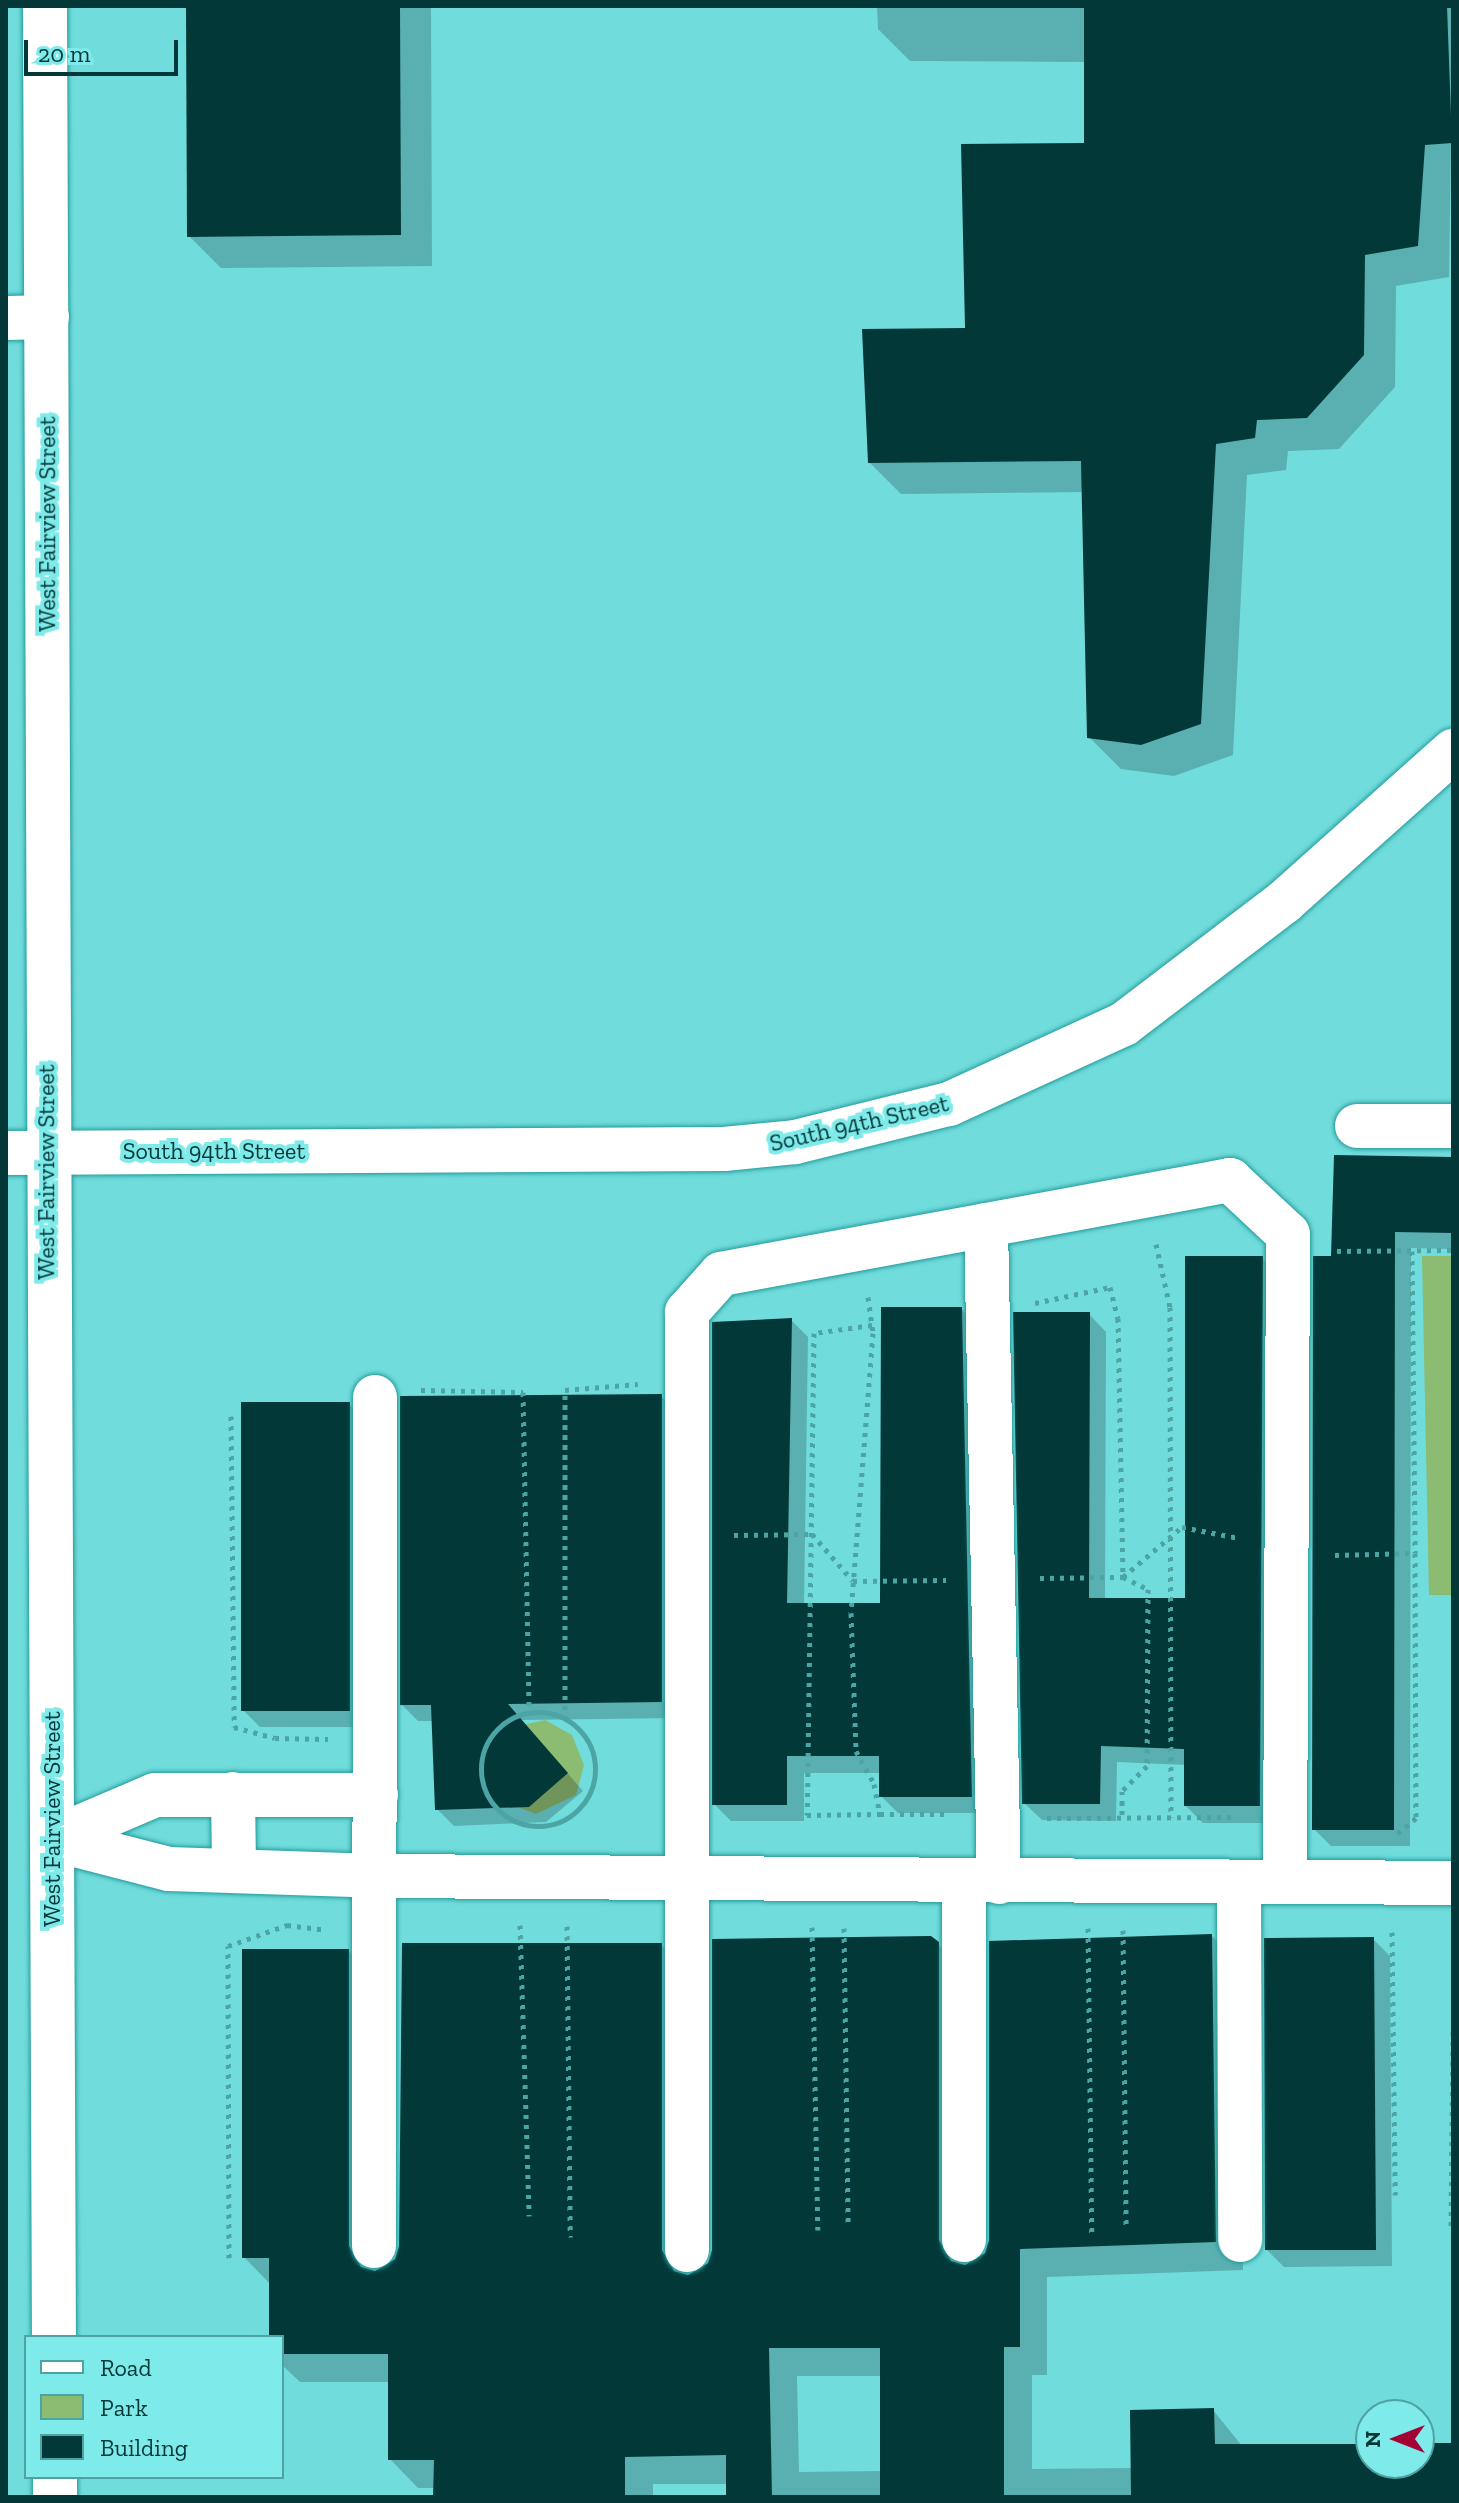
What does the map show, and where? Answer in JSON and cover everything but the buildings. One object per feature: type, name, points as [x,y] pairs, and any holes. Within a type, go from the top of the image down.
[{"type":"street","name":"West Fairview Street","points":[[45,6],[26,317],[26,1153],[52,1839],[54,2335]]},
{"type":"street","name":"South 94th Street","points":[[26,1153],[724,1149],[795,1142],[949,1104],[1050,1064],[1146,1008],[1284,902],[1453,751]]},
{"type":"street","points":[[1357,1126],[1453,1126]]},
{"type":"street","points":[[687,2250],[687,1312],[721,1274],[1230,1180],[1288,1234],[1287,1548],[1259,1882],[1240,2240]]},
{"type":"street","points":[[964,2240],[982,1882],[998,1819],[986,1225]]},
{"type":"street","points":[[374,2246],[375,1397]]},
{"type":"street","points":[[233,1794],[234,1870]]},
{"type":"street","points":[[52,1839],[155,1795],[376,1795]]},
{"type":"street","points":[[52,1839],[169,1869],[376,1876],[687,1882],[1259,1882],[1388,1863],[1453,1883]]},
{"type":"path","points":[[1146,1196],[1170,1307],[1173,1534],[1171,1817]]},
{"type":"path","points":[[862,1248],[872,1325],[853,1581],[856,1751],[874,1784],[880,1814]]},
{"type":"path","points":[[1288,1251],[1453,1250]]},
{"type":"path","points":[[1395,2195],[1388,1863],[1416,1818],[1412,1251]]},
{"type":"path","points":[[988,1306],[1060,1301],[1110,1287],[1118,1318],[1123,1577]]},
{"type":"path","points":[[872,1325],[814,1333],[807,1815],[880,1814],[998,1819],[1252,1816],[1259,1882]]},
{"type":"path","points":[[565,1719],[529,1713],[494,1732],[481,1766],[492,1802],[523,1824],[560,1822],[587,1798],[592,1752],[565,1719],[565,1390],[687,1380]]},
{"type":"path","points":[[375,1397],[398,1390],[523,1392],[529,1713]]},
{"type":"path","points":[[231,1416],[234,1727],[275,1738],[376,1739]]},
{"type":"path","points":[[1123,1577],[1182,1527],[1321,1555],[1415,1553]]},
{"type":"path","points":[[687,1535],[812,1534],[853,1581],[1123,1577],[1148,1589],[1147,1766],[1122,1791],[1122,1818]]},
{"type":"path","points":[[518,1879],[529,2216]]},
{"type":"path","points":[[567,1880],[570,2237]]},
{"type":"path","points":[[827,1882],[848,2227]]},
{"type":"path","points":[[818,2230],[827,1882]]},
{"type":"path","points":[[1105,1882],[1126,2225]]},
{"type":"path","points":[[1092,2235],[1105,1882]]},
{"type":"path","points":[[229,2258],[228,1946],[287,1925],[376,1928]]},
{"type":"path","points":[[1451,2226],[1453,2026]]},
{"type":"green space","points":[[1422,1256],[1453,1256],[1453,1595],[1429,1595]]},
{"type":"green space","points":[[545,1720],[572,1735],[584,1765],[576,1795],[536,1814],[510,1804],[514,1727]]}]
